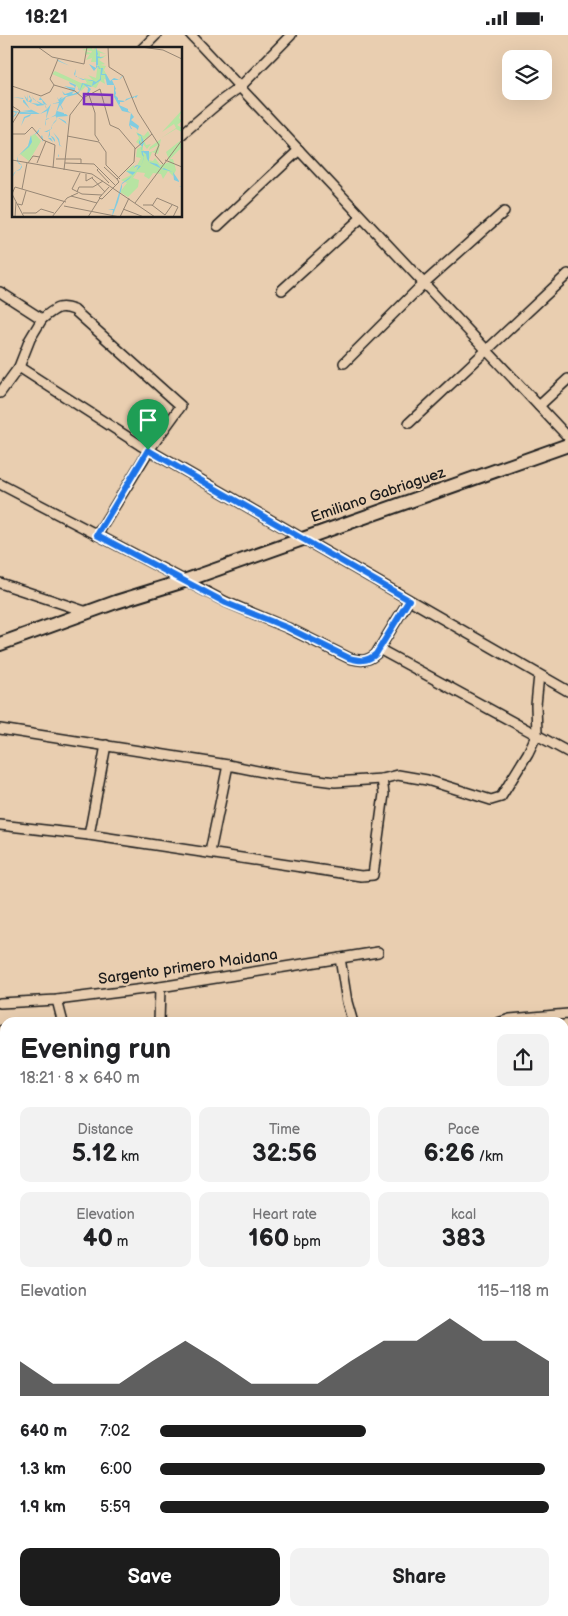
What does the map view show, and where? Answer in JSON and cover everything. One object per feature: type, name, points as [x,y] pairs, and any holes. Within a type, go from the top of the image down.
[{"type":"main road","name":"Emiliano Gabriaguez","points":[[0,644],[568,445]]},
{"type":"street","points":[[144,47],[156,35]]},
{"type":"street","points":[[191,35],[568,437]]},
{"type":"street","points":[[182,134],[240,87],[290,35]]},
{"type":"street","points":[[218,226],[299,151]]},
{"type":"street","points":[[344,363],[424,284],[504,212]]},
{"type":"street","points":[[282,290],[361,218]]},
{"type":"street","points":[[409,423],[568,274]]},
{"type":"street","points":[[0,292],[42,319]]},
{"type":"street","points":[[0,393],[19,367],[30,339],[42,319],[56,308],[64,307],[74,310],[180,406],[148,450],[97,535]]},
{"type":"street","points":[[19,367],[148,450],[568,691]]},
{"type":"street","points":[[539,406],[568,379]]},
{"type":"street","points":[[0,484],[226,603],[288,628],[359,661],[369,660],[379,649],[409,600]]},
{"type":"street","points":[[0,583],[87,612]]},
{"type":"street","points":[[379,649],[568,752]]},
{"type":"street","points":[[0,729],[228,765],[273,774],[335,782],[382,779],[398,775],[427,780],[491,800],[501,797],[528,753],[537,734],[536,705],[539,675]]},
{"type":"street","points":[[89,835],[106,745]]},
{"type":"street","points":[[210,853],[228,765]]},
{"type":"street","points":[[0,825],[89,835],[361,875],[373,875],[384,794],[382,779]]},
{"type":"street","name":"Sargento primero Maidana","points":[[0,1003],[57,1000],[160,987],[378,952]]},
{"type":"street","points":[[340,958],[352,1017]]},
{"type":"street","points":[[159,1017],[160,987]]},
{"type":"street","points":[[57,1000],[61,1017]]},
{"type":"route","points":[[148,450],[409,600],[376,654],[369,660],[359,661],[349,658],[288,628],[226,603],[97,535],[148,450]]}]
